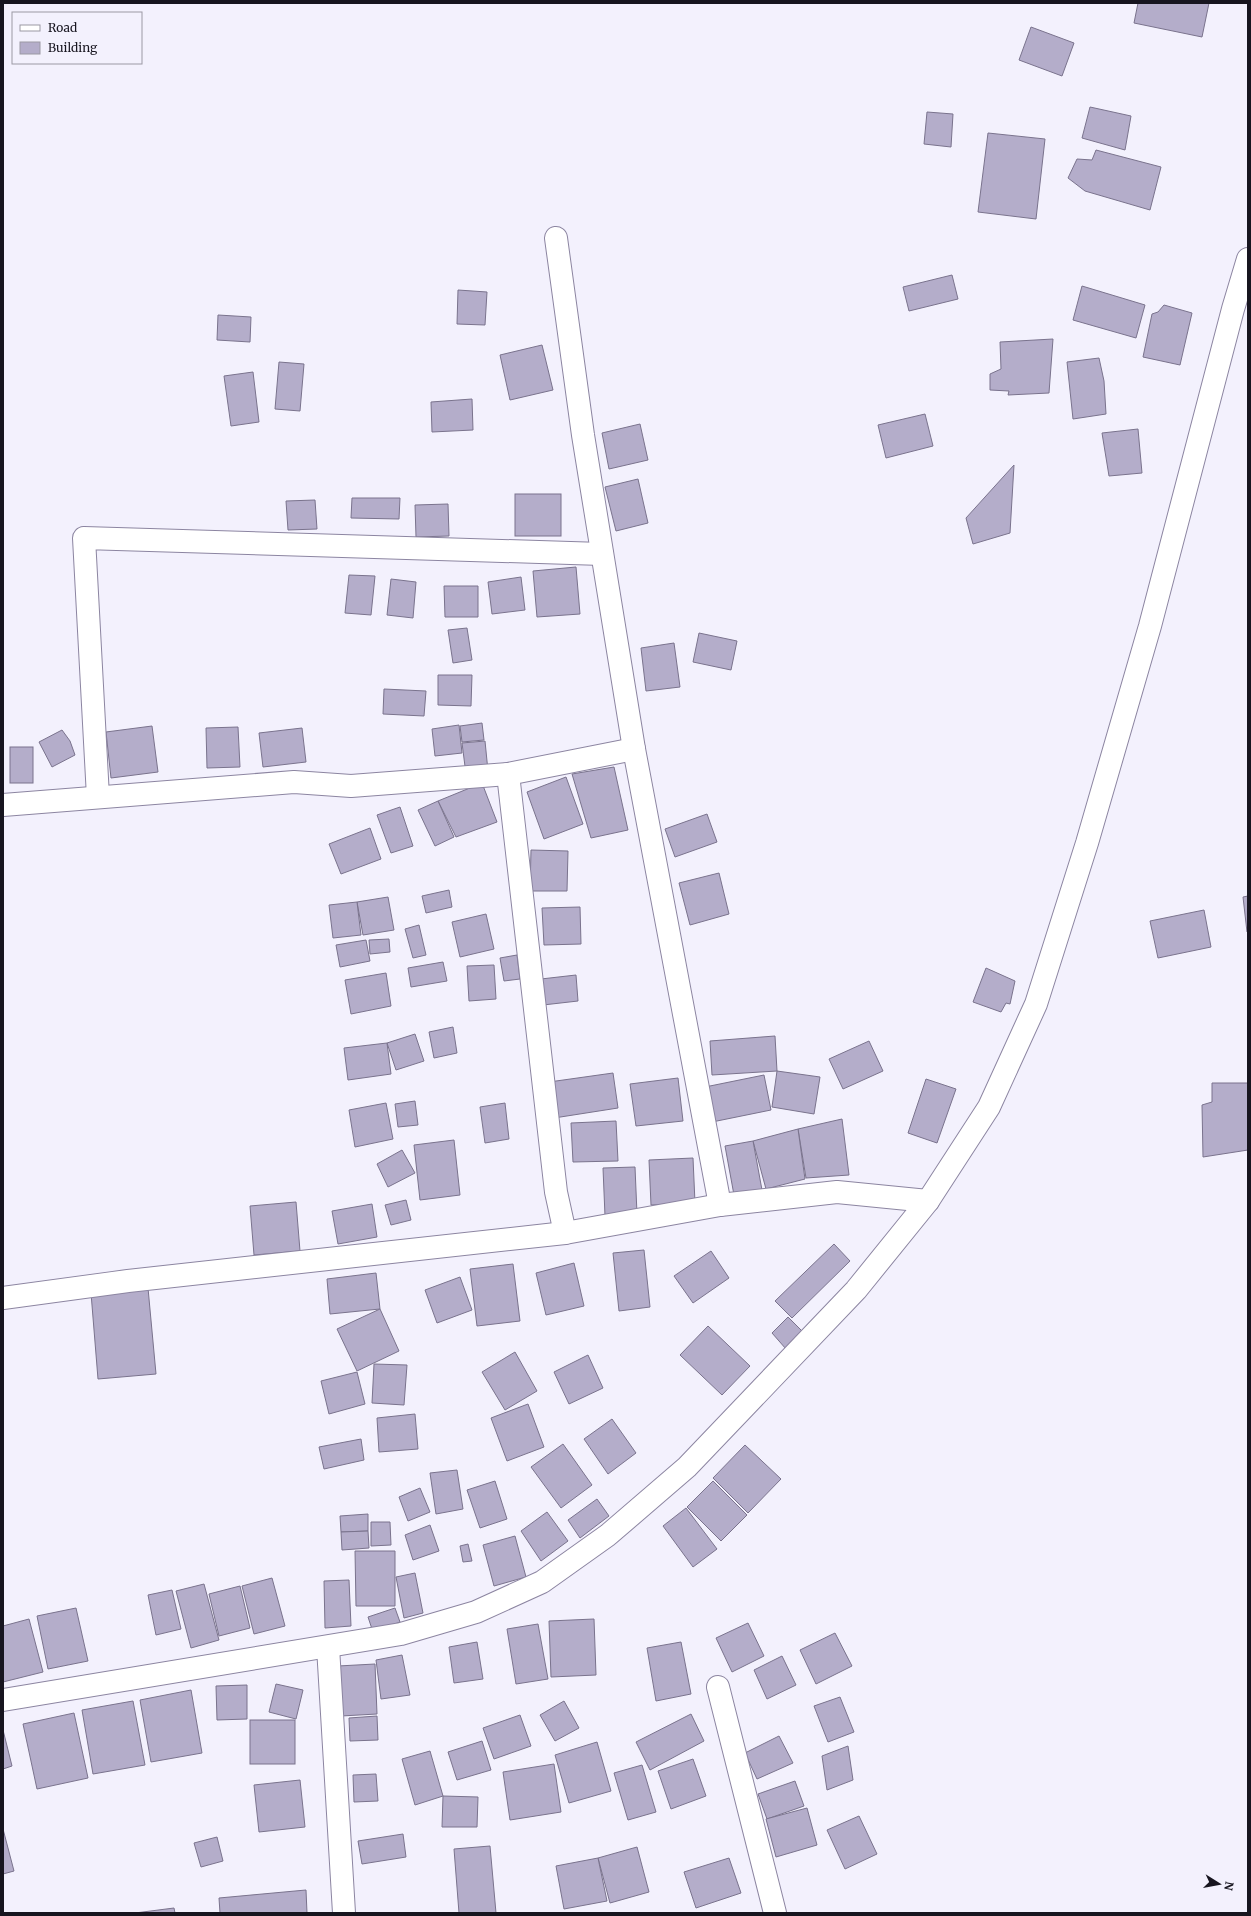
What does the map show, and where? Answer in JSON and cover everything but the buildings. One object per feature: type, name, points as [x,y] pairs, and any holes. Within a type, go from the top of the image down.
[{"type":"street","points":[[556,238],[583,435],[634,749],[720,1205]]},
{"type":"street","points":[[3,1700],[401,1634],[476,1612],[542,1582],[608,1535],[687,1467],[766,1386],[856,1290],[928,1201],[989,1107],[1036,1004],[1087,843],[1150,626],[1231,316],[1248,259]]},
{"type":"street","points":[[98,796],[84,538],[602,554]]},
{"type":"street","points":[[3,805],[98,796],[294,782],[351,786],[508,774],[634,749]]},
{"type":"street","points":[[508,774],[556,1192],[565,1233]]},
{"type":"street","points":[[3,1298],[128,1281],[565,1233],[720,1205],[837,1192],[928,1201]]},
{"type":"street","points":[[328,1647],[344,1913]]},
{"type":"street","points":[[718,1687],[775,1913]]}]
